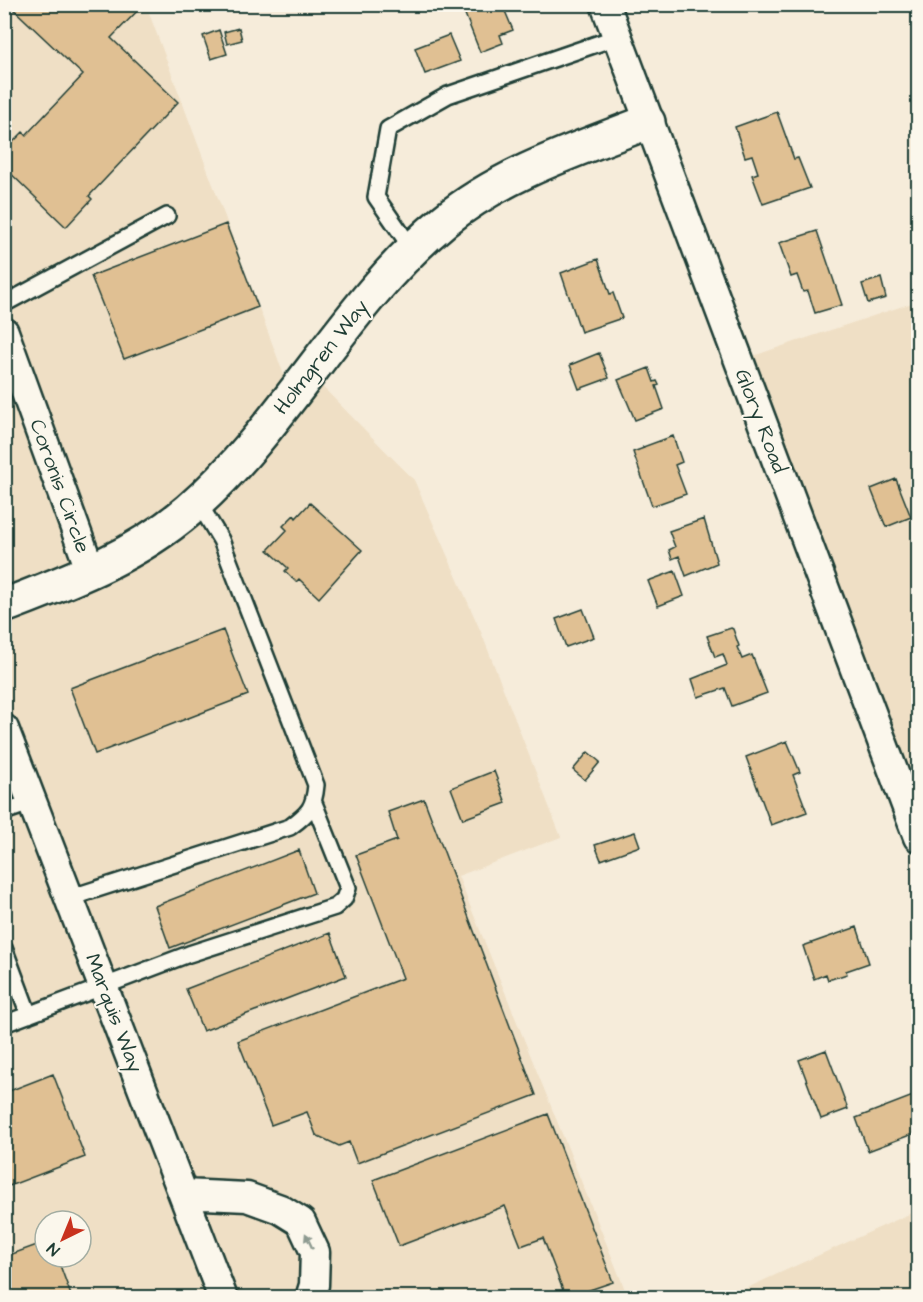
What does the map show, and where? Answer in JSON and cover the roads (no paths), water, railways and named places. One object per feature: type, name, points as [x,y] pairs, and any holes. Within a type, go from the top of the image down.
[{"type":"street","name":"Glory Road","points":[[605,4],[918,837]]},
{"type":"street","name":"Holmgren Way","points":[[4,606],[91,572],[145,543],[198,501],[227,474],[252,445],[378,285],[412,249],[446,219],[494,188],[542,163],[648,122]]},
{"type":"street","name":"Coronis Circle","points":[[4,332],[91,572]]},
{"type":"street","name":"Marquis Way","points":[[4,729],[223,1298]]},
{"type":"street","points":[[183,1194],[247,1197],[280,1209],[301,1222],[315,1252],[314,1285],[310,1298]]},
{"type":"lane","points":[[412,249],[376,197],[388,129],[448,95],[617,37]]},
{"type":"lane","points":[[4,304],[167,216]]},
{"type":"lane","points":[[69,898],[290,827],[306,815],[314,803],[316,785],[312,774],[222,540],[198,501]]},
{"type":"lane","points":[[4,812],[33,802]]},
{"type":"lane","points":[[4,1024],[189,954],[335,907],[344,899],[348,888],[314,803]]},
{"type":"lane","points":[[4,948],[29,1015]]}]
